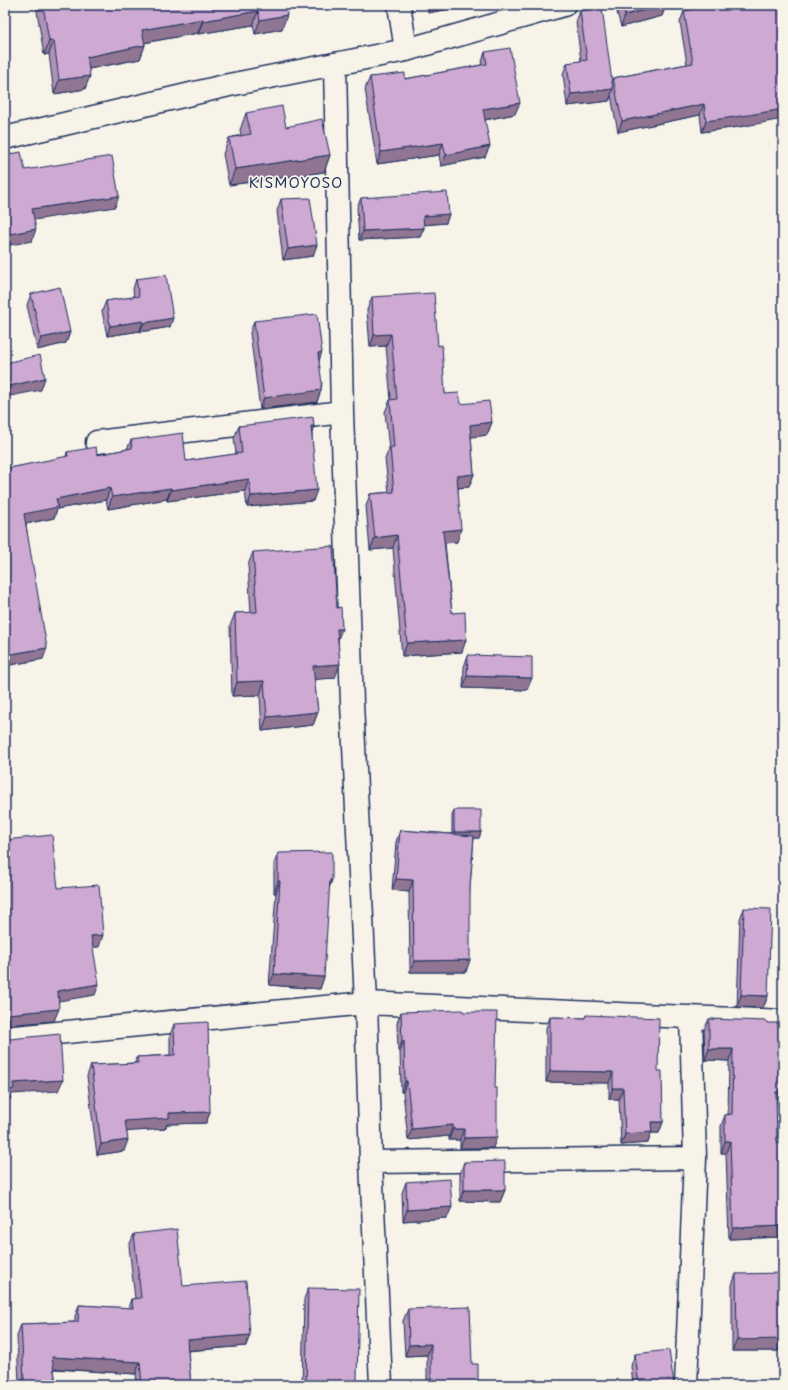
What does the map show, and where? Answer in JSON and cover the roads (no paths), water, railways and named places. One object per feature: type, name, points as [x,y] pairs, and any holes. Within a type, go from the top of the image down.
[{"type":"street","points":[[399,5],[406,50]]},
{"type":"street","points":[[5,138],[229,85],[406,50],[564,5]]},
{"type":"street","points":[[335,64],[342,412],[352,703],[366,1003],[371,1162],[381,1385]]},
{"type":"street","points":[[97,442],[342,412]]},
{"type":"street","points":[[5,1038],[366,1003],[783,1021]]},
{"type":"street","points":[[686,1385],[695,1158],[691,1017]]},
{"type":"street","points":[[371,1162],[695,1158]]},
{"type":"district","name":"KISMOYOSO","points":[[296,182]]}]
